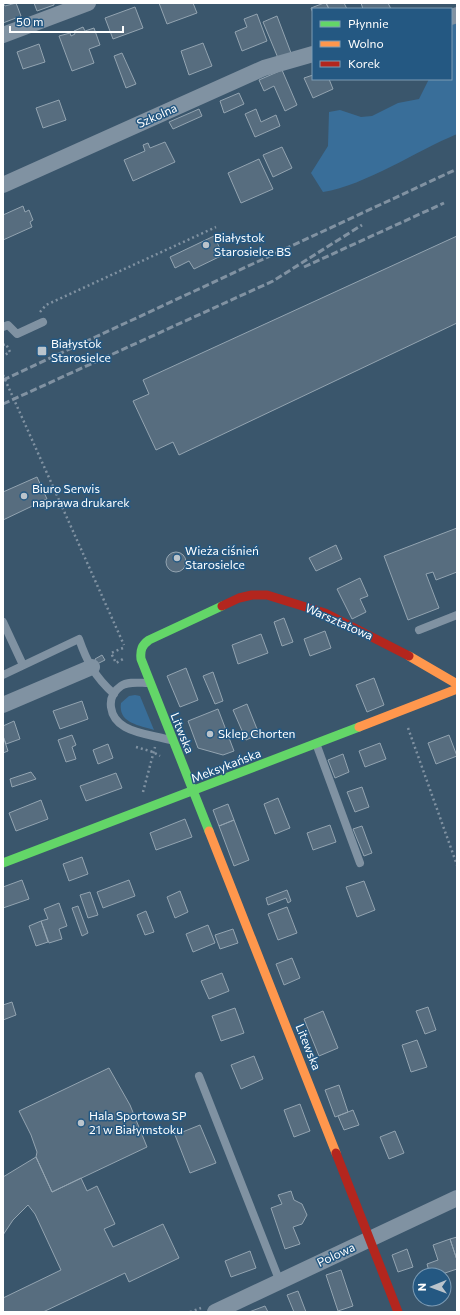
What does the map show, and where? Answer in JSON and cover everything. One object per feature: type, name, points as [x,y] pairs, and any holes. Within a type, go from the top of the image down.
[{"type":"street","points":[[3,35],[88,3]]},
{"type":"street","name":"Szkolna","points":[[3,185],[264,68],[312,54]]},
{"type":"street","name":"Warsztatowa","points":[[149,683],[140,659],[140,652],[144,643],[238,598],[252,595],[267,595],[325,613],[417,660],[457,684]]},
{"type":"street","points":[[3,705],[92,667]]},
{"type":"street","name":"Litwska","points":[[149,683],[193,792]]},
{"type":"street","name":"Meksykańska","points":[[3,863],[193,792],[457,688]]},
{"type":"street","name":"Litewska","points":[[193,792],[362,1217],[369,1240],[398,1312]]},
{"type":"street","name":"Polowa","points":[[215,1312],[457,1198]]},
{"type":"lane","points":[[3,327],[8,325],[17,334],[43,322]]},
{"type":"lane","points":[[419,630],[457,615]]},
{"type":"lane","points":[[3,622],[23,665]]},
{"type":"lane","points":[[3,675],[79,639],[86,659],[100,682],[114,694]]},
{"type":"lane","points":[[149,683],[134,682],[121,686],[114,694],[110,704],[113,718],[125,727],[171,740]]},
{"type":"lane","points":[[316,744],[360,863]]},
{"type":"lane","points":[[199,1076],[280,1282]]},
{"type":"path","points":[[43,322],[39,310],[46,306],[216,227]]},
{"type":"path","points":[[3,345],[6,344],[10,352],[3,356]]},
{"type":"path","points":[[3,375],[127,652]]},
{"type":"path","points":[[125,658],[116,663],[110,653],[128,645]]},
{"type":"path","points":[[401,710],[457,865]]},
{"type":"path","points":[[136,747],[154,752],[166,761]]},
{"type":"path","points":[[142,794],[154,752]]},
{"type":"shaded area","points":[[457,21],[457,134],[373,175],[339,188],[323,192],[311,173],[328,146],[329,112],[340,110],[361,117],[372,116],[398,103],[419,99],[428,80],[452,80],[452,23]]},
{"type":"shaded area","points":[[129,696],[140,696],[154,730],[136,725],[126,719],[123,715],[121,703]]},
{"type":"building","points":[[3,3],[5,6],[16,3],[21,16],[3,23]]},
{"type":"building","points":[[34,3],[54,3],[54,5],[37,11]]},
{"type":"building","points":[[159,3],[193,3],[197,13],[167,24]]},
{"type":"building","points":[[326,3],[328,8],[312,8],[312,10],[311,8]]},
{"type":"building","points":[[326,3],[344,3],[346,8],[328,8]]},
{"type":"building","points":[[361,3],[388,3],[390,8],[363,8]]},
{"type":"building","points":[[135,7],[143,28],[113,39],[105,18]]},
{"type":"building","points":[[257,14],[267,41],[242,51],[235,32],[247,27],[244,19]]},
{"type":"building","points":[[277,16],[291,53],[278,58],[263,22]]},
{"type":"building","points":[[83,27],[85,31],[94,28],[100,45],[89,49],[94,63],[72,71],[59,36],[70,33],[71,36],[75,34],[74,31]]},
{"type":"building","points":[[203,43],[212,66],[189,75],[181,51]]},
{"type":"building","points":[[39,44],[45,62],[23,69],[17,52]]},
{"type":"building","points":[[122,53],[136,84],[126,88],[114,56]]},
{"type":"building","points":[[282,70],[297,105],[285,111],[274,86],[264,91],[259,80]]},
{"type":"building","points":[[312,75],[312,80],[329,80],[333,89],[313,98],[304,78]]},
{"type":"building","points":[[239,93],[244,104],[224,113],[220,101]]},
{"type":"building","points":[[59,100],[66,120],[43,128],[36,108]]},
{"type":"building","points":[[199,109],[202,116],[173,129],[169,122]]},
{"type":"building","points":[[256,109],[261,122],[276,115],[280,126],[255,137],[245,114]]},
{"type":"building","points":[[165,142],[175,162],[133,181],[124,160],[145,151],[143,145],[148,143],[150,148]]},
{"type":"building","points":[[282,147],[292,168],[273,177],[263,155]]},
{"type":"building","points":[[259,159],[273,189],[241,203],[228,173]]},
{"type":"building","points":[[23,206],[25,212],[29,210],[33,220],[30,222],[32,227],[3,240],[3,215]]},
{"type":"building","name":"Białystok Starosielce BS","points":[[214,236],[223,255],[194,269],[189,261],[175,268],[170,257]]},
{"type":"building","points":[[457,236],[457,323],[179,455],[173,442],[156,450],[133,401],[149,394],[143,380]]},
{"type":"building","name":"Biuro Serwis naprawa drukarek","points":[[37,477],[47,499],[3,520],[3,492]]},
{"type":"building","points":[[457,528],[457,572],[436,580],[433,572],[426,574],[439,608],[408,620],[384,556]]},
{"type":"building","points":[[336,545],[342,559],[316,571],[309,558]]},
{"type":"building","name":"Wieża ciśnień Starosielce","points":[[172,552],[180,552],[186,558],[186,566],[180,572],[172,572],[166,566],[166,558]]},
{"type":"building","points":[[360,578],[368,596],[360,599],[366,612],[352,619],[337,589]]},
{"type":"building","points":[[284,618],[293,642],[282,646],[274,622]]},
{"type":"building","points":[[325,631],[331,648],[310,656],[304,639]]},
{"type":"building","points":[[261,634],[268,653],[238,664],[232,645]]},
{"type":"building","points":[[102,655],[105,660],[97,664],[95,659]]},
{"type":"building","points":[[186,668],[198,700],[180,707],[167,676]]},
{"type":"building","points":[[213,672],[223,701],[215,704],[203,676]]},
{"type":"building","points":[[374,678],[384,705],[367,712],[356,685]]},
{"type":"building","points":[[82,701],[88,719],[60,729],[53,711]]},
{"type":"building","points":[[247,704],[259,734],[246,740],[233,710]]},
{"type":"building","name":"Sklep Chorten","points":[[218,709],[234,751],[223,755],[198,748],[188,721]]},
{"type":"building","points":[[14,721],[20,739],[6,744],[3,736],[3,726]]},
{"type":"building","points":[[72,735],[76,745],[72,747],[76,759],[66,762],[58,740]]},
{"type":"building","points":[[449,735],[457,756],[436,764],[428,743]]},
{"type":"building","points":[[3,736],[8,751],[3,753]]},
{"type":"building","points":[[380,743],[386,759],[365,767],[359,751]]},
{"type":"building","points":[[108,744],[113,758],[98,764],[93,750]]},
{"type":"building","points":[[343,754],[349,772],[335,778],[328,760]]},
{"type":"building","points":[[31,772],[36,779],[12,787],[10,779]]},
{"type":"building","points":[[116,773],[122,788],[86,801],[80,786]]},
{"type":"building","points":[[362,787],[369,807],[355,812],[347,792]]},
{"type":"building","points":[[278,798],[290,828],[275,834],[264,804]]},
{"type":"building","points":[[41,800],[48,819],[16,831],[9,813]]},
{"type":"building","points":[[228,804],[234,820],[219,826],[213,810]]},
{"type":"building","points":[[185,819],[192,837],[156,850],[150,833]]},
{"type":"building","points":[[234,820],[249,860],[234,866],[219,826]]},
{"type":"building","points":[[330,825],[336,842],[313,850],[307,833]]},
{"type":"building","points":[[362,826],[372,853],[364,856],[353,829]]},
{"type":"building","points":[[82,857],[88,874],[69,881],[63,864]]},
{"type":"building","points":[[22,880],[29,899],[3,908],[3,887]]},
{"type":"building","points":[[129,880],[135,896],[103,908],[97,892]]},
{"type":"building","points":[[364,881],[375,910],[357,917],[346,887]]},
{"type":"building","points":[[287,890],[291,901],[288,903],[286,898],[268,905],[266,898]]},
{"type":"building","points":[[180,891],[188,912],[175,918],[167,897]]},
{"type":"building","points":[[90,892],[98,915],[88,918],[80,895]]},
{"type":"building","points":[[59,903],[67,926],[59,929],[62,939],[49,943],[41,921],[48,919],[44,909]]},
{"type":"building","points":[[78,906],[88,933],[82,936],[72,908]]},
{"type":"building","points":[[287,907],[297,933],[278,940],[268,914]]},
{"type":"building","points":[[146,911],[154,932],[145,935],[137,915]]},
{"type":"building","points":[[41,921],[48,942],[36,946],[29,926]]},
{"type":"building","points":[[208,925],[215,943],[193,952],[186,934]]},
{"type":"building","points":[[233,929],[238,943],[220,949],[215,935]]},
{"type":"building","points":[[292,958],[300,978],[284,985],[276,964]]},
{"type":"building","points":[[222,973],[229,991],[209,999],[201,981]]},
{"type":"building","points":[[12,1002],[16,1015],[3,1020],[3,1005]]},
{"type":"building","points":[[428,1007],[436,1030],[425,1034],[416,1011]]},
{"type":"building","points":[[235,1008],[244,1033],[221,1041],[212,1016]]},
{"type":"building","points":[[323,1011],[338,1048],[319,1056],[304,1019]]},
{"type":"building","points":[[417,1040],[427,1067],[411,1072],[402,1045]]},
{"type":"building","points":[[254,1056],[263,1079],[241,1089],[231,1065]]},
{"type":"building","name":"Hala Sportowa SP 21 w Białymstoku","points":[[109,1068],[130,1105],[147,1147],[52,1192],[36,1157],[37,1152],[31,1135],[19,1111]]},
{"type":"building","points":[[339,1085],[348,1112],[335,1117],[325,1090]]},
{"type":"building","points":[[300,1104],[310,1131],[294,1137],[284,1110]]},
{"type":"building","points":[[353,1110],[359,1125],[344,1130],[338,1116]]},
{"type":"building","points":[[200,1125],[216,1163],[190,1173],[175,1135]]},
{"type":"building","points":[[395,1131],[404,1153],[389,1159],[380,1137]]},
{"type":"building","points":[[36,1157],[52,1192],[81,1178],[87,1191],[97,1186],[115,1224],[104,1229],[113,1247],[163,1224],[179,1258],[129,1282],[125,1273],[43,1312],[3,1312],[3,1298],[61,1270],[35,1214],[28,1205],[13,1220],[3,1235],[3,1177]]},
{"type":"building","points":[[291,1191],[294,1200],[302,1204],[307,1215],[302,1224],[293,1227],[300,1244],[285,1249],[271,1208],[282,1204],[278,1195]]},
{"type":"building","points":[[457,1237],[457,1260],[450,1239]]},
{"type":"building","points":[[450,1239],[457,1260],[457,1269],[452,1271],[452,1267],[428,1267],[427,1264],[438,1260],[433,1245]]},
{"type":"building","points":[[407,1249],[413,1267],[398,1272],[392,1255]]},
{"type":"building","points":[[250,1251],[256,1268],[231,1277],[225,1261]]},
{"type":"building","points":[[341,1270],[353,1306],[338,1311],[326,1275]]},
{"type":"building","points":[[298,1291],[306,1312],[294,1312],[287,1295]]},
{"type":"building","points":[[265,1306],[268,1312],[249,1312]]},
{"type":"railway","points":[[3,380],[457,169]]},
{"type":"railway","points":[[304,267],[444,203]]},
{"type":"railway","points":[[3,404],[273,281],[362,225]]},
{"type":"traffic: fast","points":[[209,831],[141,659],[141,653],[143,646],[149,640],[222,606]]},
{"type":"traffic: fast","points":[[3,863],[359,727]]},
{"type":"traffic: slow","points":[[409,656],[457,684]]},
{"type":"traffic: slow","points":[[359,727],[457,689]]},
{"type":"traffic: slow","points":[[209,831],[336,1153]]},
{"type":"traffic: jam","points":[[222,606],[239,598],[252,595],[267,595],[325,613],[409,656]]},
{"type":"traffic: jam","points":[[336,1153],[398,1312]]},
{"type":"place","name":"Białystok Starosielce BS","points":[[206,245]]},
{"type":"place","name":"Białystok Starosielce","points":[[42,351]]},
{"type":"place","name":"Biuro Serwis naprawa drukarek","points":[[24,496]]},
{"type":"place","name":"Wieża ciśnień Starosielce","points":[[177,558]]},
{"type":"place","name":"Sklep Chorten","points":[[210,734]]},
{"type":"place","name":"Hala Sportowa SP 21 w Białymstoku","points":[[81,1123]]}]
